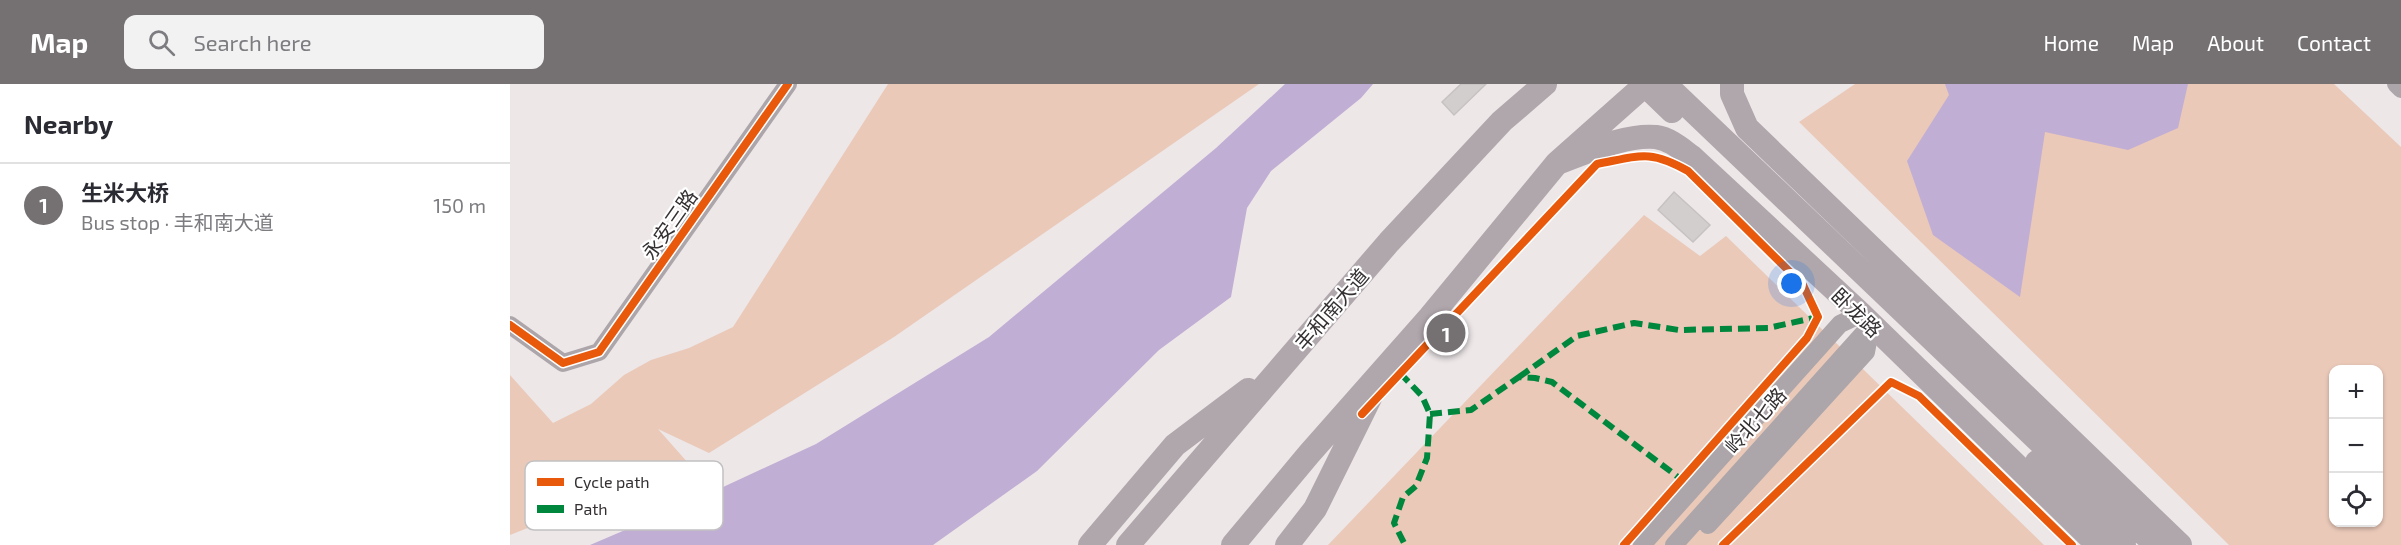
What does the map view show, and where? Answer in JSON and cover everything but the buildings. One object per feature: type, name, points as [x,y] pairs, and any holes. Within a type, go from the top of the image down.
[{"type":"main road","points":[[1502,121],[1525,84]]},
{"type":"main road","name":"丰和南大道","points":[[1128,545],[1389,242],[1502,121],[1545,84]]},
{"type":"main road","points":[[1233,545],[1309,454],[1383,372],[1557,163],[1645,84]]},
{"type":"main road","name":"卧龙路","points":[[1645,84],[1906,325],[2157,545]]},
{"type":"main road","name":"卧龙路","points":[[1665,84],[2124,545]]},
{"type":"main road","points":[[1732,84],[1732,94],[1747,128],[2180,545]]},
{"type":"main road","name":"卧龙路","points":[[1557,163],[1616,141],[1656,137],[1674,144],[1692,157],[1866,319],[2098,545]]},
{"type":"main road","points":[[1090,545],[1175,445],[1286,362]]},
{"type":"main road","points":[[1287,545],[1315,509],[1383,372]]},
{"type":"street","name":"永安三路","points":[[510,325],[563,363],[599,352],[788,84]]},
{"type":"street","points":[[2396,84],[2401,89]]},
{"type":"street","points":[[1642,545],[1840,324],[1866,319]]},
{"type":"street","points":[[1656,545],[1866,319]]},
{"type":"street","points":[[1690,545],[1866,352],[1866,319]]},
{"type":"street","name":"岭北七路","points":[[1674,545],[1866,319]]},
{"type":"shaded area","points":[[888,84],[1259,84],[894,337],[709,453],[658,429],[686,461],[525,461],[525,529],[510,535],[510,375],[553,423],[591,404],[624,375],[651,360],[689,348],[733,327]]},
{"type":"shaded area","points":[[1285,84],[1373,84],[1361,98],[1271,171],[1247,208],[1231,297],[1159,350],[1037,471],[933,545],[590,545],[625,530],[723,530],[723,487],[816,444],[989,337],[1216,148]]},
{"type":"shaded area","points":[[1855,84],[2334,84],[2401,147],[2401,545],[2229,545],[1799,122]]},
{"type":"shaded area","points":[[1945,84],[2188,84],[2178,128],[2128,150],[2045,132],[2020,297],[1933,235],[1907,161],[1949,95]]},
{"type":"shaded area","points":[[1644,215],[1700,256],[1726,236],[2044,545],[1328,545]]},
{"type":"marked path","points":[[1519,377],[1577,336],[1634,323],[1679,330],[1768,328],[1818,317]]},
{"type":"marked path","points":[[1400,373],[1422,396],[1430,414],[1427,458],[1416,486],[1403,497],[1394,523],[1405,545]]},
{"type":"marked path","points":[[1430,414],[1471,410],[1519,377],[1552,382],[1682,480]]},
{"type":"cycle path","points":[[510,325],[563,363],[599,352],[788,84]]},
{"type":"cycle path","points":[[1362,414],[1597,164],[1644,156],[1675,164],[1688,171],[1803,285],[1818,317],[1807,338],[1624,545]]},
{"type":"cycle path","points":[[1723,545],[1891,382],[1919,396],[2072,545]]},
{"type":"place","name":"生米大桥","points":[[1446,333]]}]
